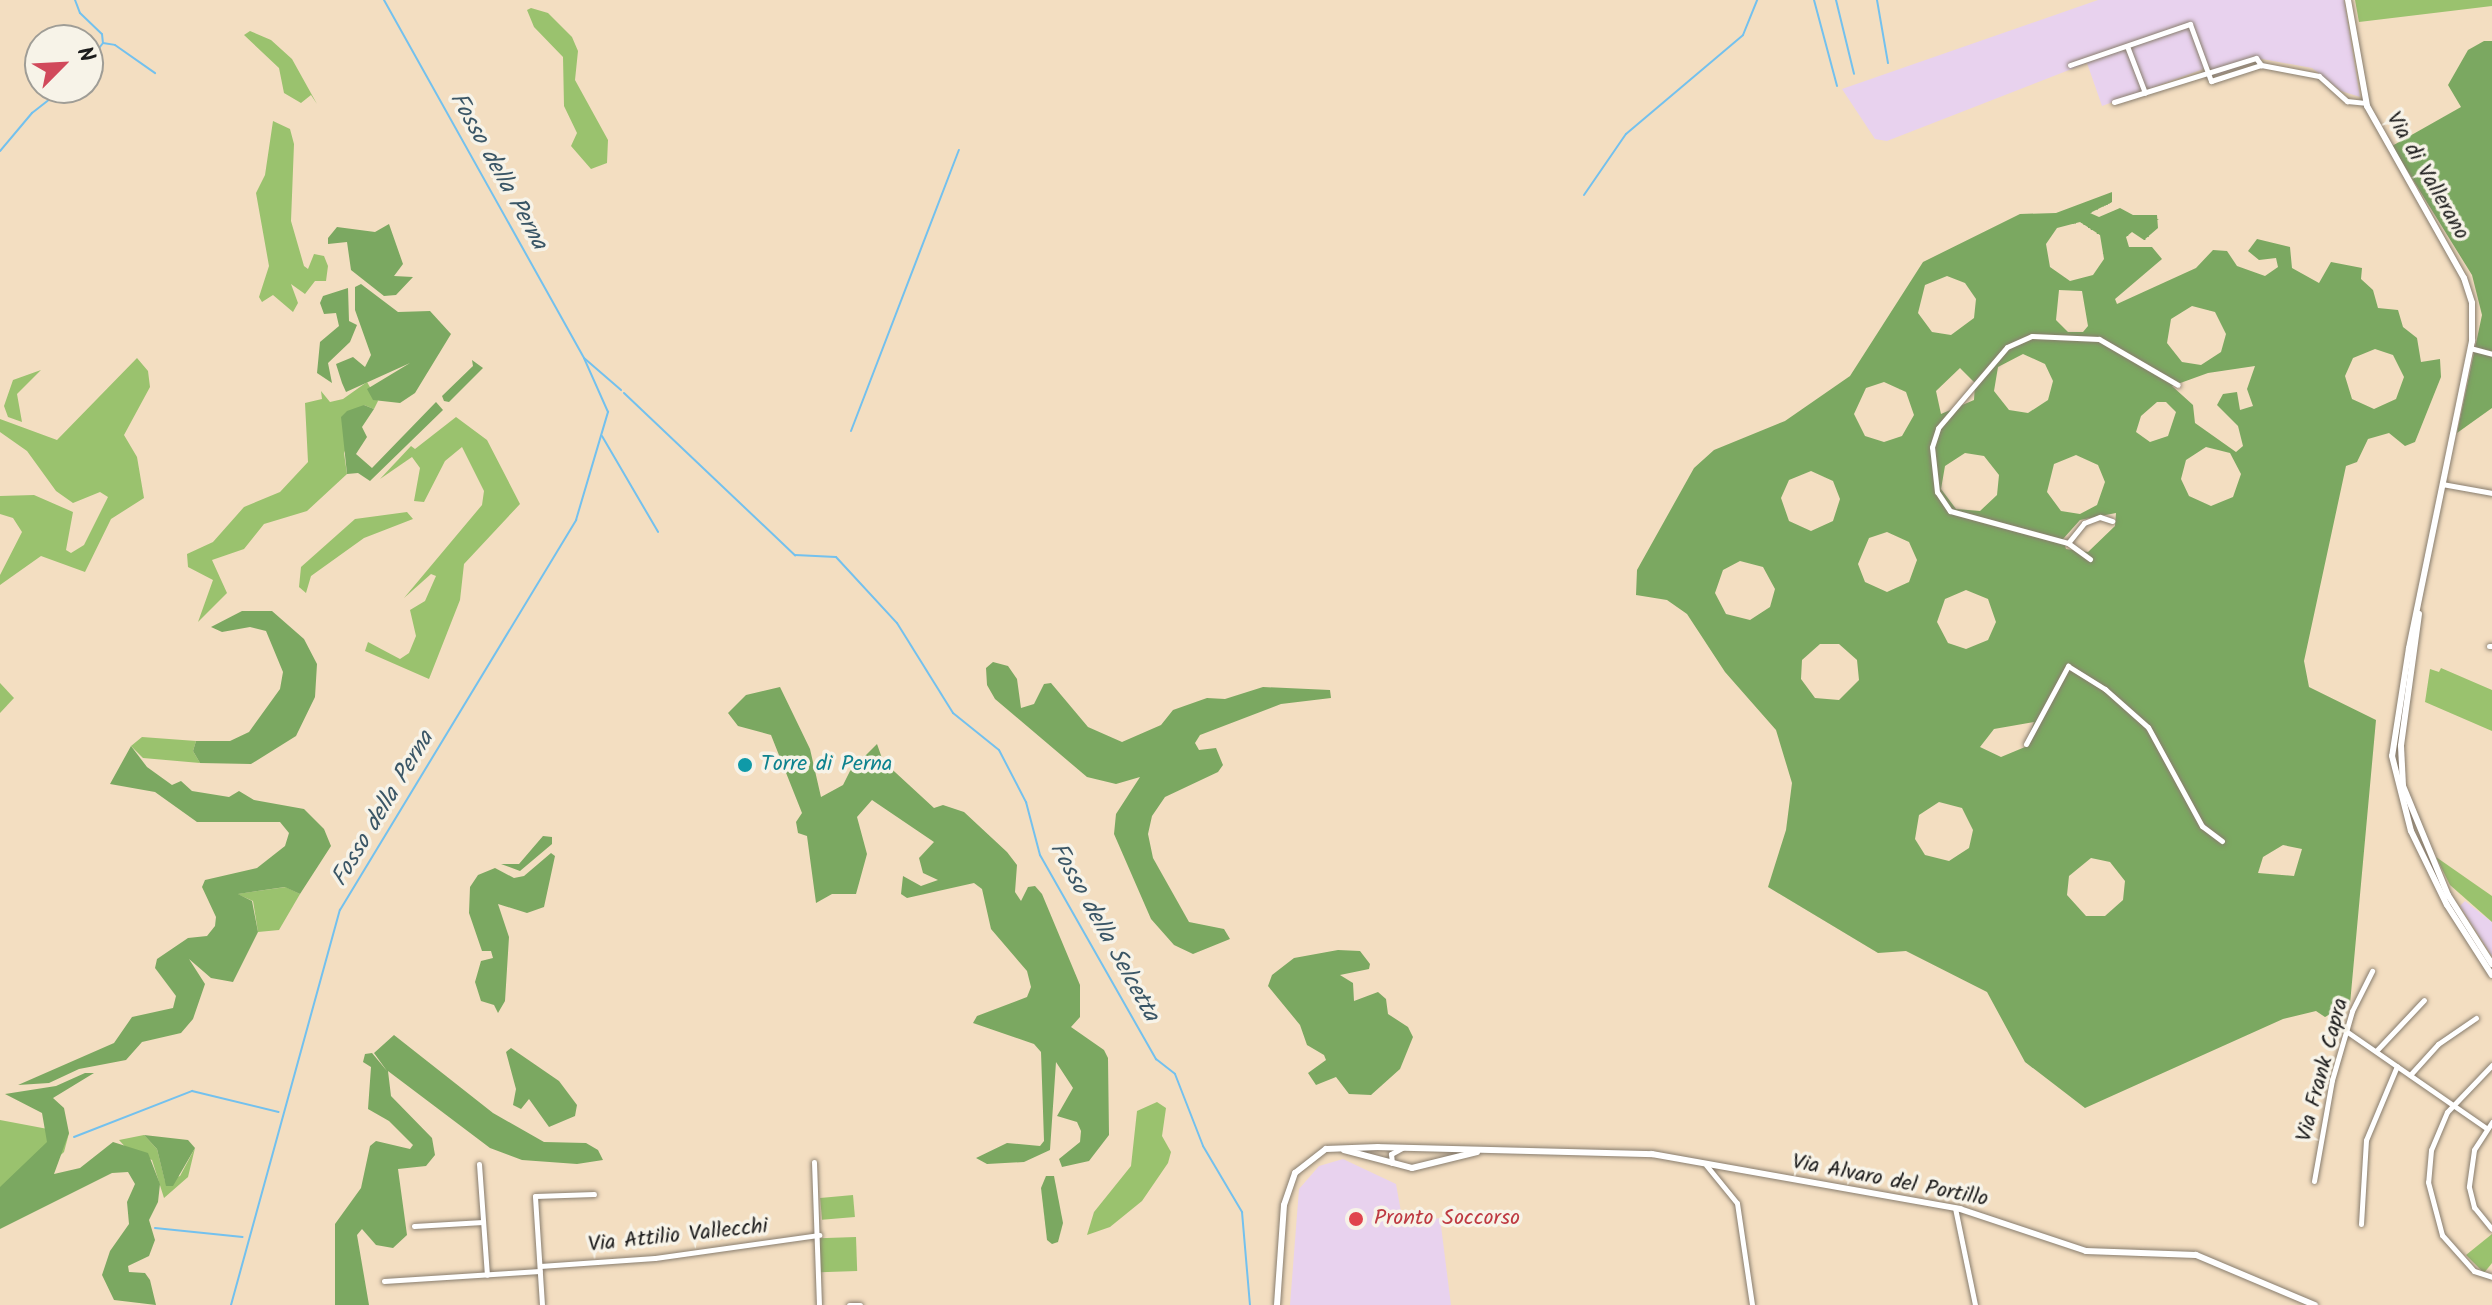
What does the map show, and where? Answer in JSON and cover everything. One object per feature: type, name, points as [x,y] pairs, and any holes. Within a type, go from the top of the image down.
[{"type":"street","name":"Via di Vallerano","points":[[2348,0],[2365,103],[2465,280],[2473,311],[2470,348],[2393,738],[2395,780],[2405,818],[2444,899],[2492,975]]},
{"type":"street","points":[[2070,65],[2190,24],[2215,81],[2261,65],[2319,76],[2347,101],[2365,103]]},
{"type":"street","points":[[2127,46],[2145,93]]},
{"type":"street","points":[[2114,102],[2256,58],[2261,65]]},
{"type":"street","points":[[2090,559],[2068,543],[1950,511],[1937,492],[1932,447],[1945,416],[2007,347],[2032,336],[2099,339],[2178,385]]},
{"type":"street","points":[[2470,348],[2492,354]]},
{"type":"street","points":[[2441,484],[2492,493]]},
{"type":"street","points":[[2068,543],[2084,523],[2100,517],[2112,521]]},
{"type":"street","name":"Via di Vallerano","points":[[2419,603],[2418,650],[2401,746],[2403,786],[2448,895],[2492,964]]},
{"type":"street","points":[[2026,744],[2068,666],[2105,689],[2148,727],[2202,826],[2222,841]]},
{"type":"street","name":"Via Frank Capra","points":[[2314,1181],[2346,1031],[2372,971]]},
{"type":"street","points":[[2375,1051],[2424,1000]]},
{"type":"street","points":[[2410,1075],[2438,1044],[2476,1018]]},
{"type":"street","points":[[2346,1031],[2486,1128]]},
{"type":"street","points":[[2492,1065],[2452,1104],[2430,1155],[2431,1207],[2453,1249],[2475,1272],[2492,1277]]},
{"type":"street","points":[[2361,1224],[2366,1140],[2397,1066]]},
{"type":"street","points":[[2492,1122],[2474,1150],[2469,1189],[2475,1208],[2492,1229]]},
{"type":"street","points":[[1277,1305],[1289,1186],[1307,1161],[1337,1147]]},
{"type":"street","name":"Via Alvaro del Portillo","points":[[1337,1147],[1631,1152],[1955,1208],[2086,1251],[2196,1255],[2315,1305]]},
{"type":"street","name":"Via Alvaro del Portillo","points":[[1337,1147],[1393,1164],[1431,1165],[1492,1150]]},
{"type":"street","points":[[1393,1164],[1390,1156],[1403,1148]]},
{"type":"street","points":[[1426,1149],[1433,1156],[1431,1165]]},
{"type":"street","points":[[814,1162],[819,1235],[819,1305]]},
{"type":"street","points":[[479,1164],[487,1275]]},
{"type":"street","points":[[1706,1165],[1737,1203],[1752,1305]]},
{"type":"street","points":[[542,1305],[535,1196],[594,1194]]},
{"type":"street","points":[[1955,1208],[1975,1305]]},
{"type":"street","points":[[414,1226],[483,1222]]},
{"type":"street","name":"Via Attilio Vallecchi","points":[[384,1281],[487,1275],[655,1258],[819,1235]]},
{"type":"street","points":[[849,1305],[860,1305]]},
{"type":"shaded area","points":[[2098,0],[2344,0],[2360,97],[2341,91],[2312,68],[2262,59],[2216,76],[2209,67],[2102,106],[2087,63],[1887,141],[1875,139],[1842,89]]},
{"type":"shaded area","points":[[2465,901],[2492,922],[2492,956],[2460,906]]},
{"type":"shaded area","points":[[1343,1159],[1396,1184],[1403,1223],[1440,1218],[1451,1305],[1290,1305],[1299,1189],[1319,1166]]},
{"type":"green space","points":[[2355,0],[2492,0],[2492,6],[2359,22]]},
{"type":"green space","points":[[531,8],[548,13],[572,37],[578,51],[575,80],[608,140],[607,163],[591,169],[571,146],[577,133],[564,106],[563,57],[534,27],[527,10]]},
{"type":"green space","points":[[250,31],[271,40],[292,59],[317,104],[311,95],[301,103],[284,93],[279,68],[244,35]]},
{"type":"green space","points":[[2484,41],[2492,41],[2492,408],[2457,433],[2482,315],[2472,275],[2392,146],[2461,107],[2448,85],[2468,50]]},
{"type":"green space","points":[[273,121],[290,129],[294,144],[291,221],[304,266],[308,269],[314,254],[324,256],[328,266],[326,281],[315,281],[305,294],[291,284],[298,303],[293,312],[273,295],[262,302],[259,297],[269,266],[256,193],[265,175]]},
{"type":"green space","points":[[2112,192],[2112,202],[2090,213],[2099,217],[2120,208],[2133,215],[2157,215],[2158,228],[2144,240],[2132,232],[2126,237],[2129,247],[2152,247],[2162,259],[2115,299],[2117,304],[2196,268],[2213,250],[2227,251],[2237,266],[2265,276],[2278,267],[2276,258],[2259,260],[2248,251],[2257,239],[2290,247],[2292,268],[2319,283],[2331,262],[2362,268],[2361,279],[2373,290],[2378,308],[2398,310],[2403,327],[2417,338],[2421,362],[2440,359],[2441,377],[2415,442],[2405,446],[2389,433],[2368,439],[2357,462],[2346,466],[2304,661],[2309,687],[2376,720],[2350,1004],[2325,1017],[2316,1011],[2283,1019],[2085,1108],[2025,1062],[1987,992],[1906,951],[1878,953],[1768,887],[1786,830],[1792,783],[1776,730],[1725,672],[1687,614],[1667,600],[1636,595],[1637,570],[1694,468],[1714,450],[1785,421],[1850,376],[1923,262],[2020,214],[2056,213]],"holes":[[[2080,222],[2100,235],[2104,259],[2093,275],[2070,281],[2050,267],[2046,244],[2057,228]],[[1947,276],[1965,283],[1976,299],[1974,318],[1951,335],[1932,332],[1918,313],[1925,285]],[[2059,290],[2082,291],[2088,326],[2083,332],[2068,332],[2056,320]],[[2192,306],[2215,312],[2226,334],[2221,352],[2201,365],[2182,362],[2167,343],[2171,319]],[[2375,349],[2393,355],[2404,377],[2396,399],[2374,409],[2352,399],[2345,376],[2353,358]],[[2023,354],[2045,364],[2053,381],[2048,400],[2028,413],[2009,410],[1994,391],[1998,367]],[[2255,366],[2247,389],[2253,406],[2240,410],[2237,392],[2223,394],[2217,405],[2238,426],[2243,446],[2236,452],[2195,423],[2193,405],[2172,386],[2208,373]],[[1960,368],[1975,383],[1974,400],[1941,414],[1936,391]],[[1884,382],[1906,392],[1914,415],[1902,436],[1884,442],[1865,436],[1854,414],[1866,388]],[[2157,402],[2166,402],[2176,412],[2168,436],[2150,442],[2136,432],[2141,416]],[[2206,447],[2230,453],[2241,474],[2233,497],[2211,506],[2189,496],[2181,479],[2186,460]],[[1965,453],[1984,456],[1999,475],[1997,495],[1980,511],[1956,509],[1941,489],[1945,466]],[[2076,455],[2098,465],[2105,482],[2097,505],[2080,514],[2061,511],[2047,492],[2054,464]],[[1811,471],[1833,481],[1840,499],[1833,521],[1811,531],[1789,521],[1781,498],[1789,480]],[[2116,513],[2115,526],[2088,552],[2066,549],[2063,539],[2080,520]],[[1887,532],[1909,542],[1917,560],[1909,582],[1887,592],[1865,582],[1858,564],[1869,538]],[[1740,561],[1763,567],[1775,589],[1770,607],[1750,620],[1726,614],[1715,593],[1723,570]],[[1966,590],[1988,599],[1996,622],[1988,640],[1966,649],[1948,643],[1937,622],[1945,599]],[[1820,644],[1839,644],[1857,660],[1859,680],[1839,700],[1815,698],[1801,679],[1802,660]],[[2034,722],[2025,747],[2001,757],[1980,747],[1994,729]],[[1939,802],[1962,808],[1973,830],[1969,848],[1949,861],[1925,855],[1915,839],[1919,815]],[[2283,845],[2302,849],[2294,876],[2258,873],[2263,857]],[[2091,858],[2110,862],[2125,881],[2123,900],[2105,916],[2086,916],[2067,895],[2069,876]]]},
{"type":"green space","points":[[389,224],[403,264],[394,276],[413,277],[396,295],[384,296],[351,270],[347,242],[328,244],[328,238],[337,227],[375,232]]},
{"type":"green space","points":[[361,284],[398,312],[430,311],[451,334],[415,393],[400,403],[373,400],[367,389],[410,363],[346,392],[342,383],[336,364],[353,357],[365,367],[371,355],[355,310],[355,287]]},
{"type":"green space","points":[[348,288],[349,321],[357,325],[350,342],[328,363],[332,383],[317,373],[320,342],[339,326],[336,313],[324,314],[320,303],[323,296]]},
{"type":"green space","points":[[137,358],[148,371],[150,387],[124,435],[137,457],[144,498],[111,519],[85,572],[41,556],[0,585],[0,575],[22,532],[13,518],[0,514],[0,496],[34,495],[73,512],[66,550],[71,553],[84,545],[108,497],[100,492],[73,503],[56,491],[27,451],[0,432],[0,419],[57,440]]},
{"type":"green space","points":[[472,360],[483,368],[449,402],[444,401],[442,396],[473,366]]},
{"type":"green space","points":[[41,370],[17,394],[22,422],[8,417],[4,406],[13,380]]},
{"type":"green space","points":[[367,382],[378,401],[374,409],[364,405],[344,453],[347,474],[307,511],[264,524],[244,549],[212,560],[227,593],[198,622],[213,580],[188,567],[187,554],[213,542],[244,507],[280,492],[308,462],[305,403],[322,399],[321,391],[330,402],[343,399]]},
{"type":"green space","points":[[436,402],[443,410],[370,481],[358,473],[347,474],[341,417],[347,411],[364,405],[374,409],[362,427],[367,437],[356,454],[372,468]]},
{"type":"green space","points":[[456,417],[487,440],[520,504],[464,564],[460,600],[429,679],[365,651],[368,642],[400,659],[409,653],[416,636],[410,610],[425,601],[436,576],[431,574],[404,598],[482,505],[484,491],[462,447],[445,461],[424,502],[414,501],[420,468],[412,457],[380,479],[411,446],[415,449]]},
{"type":"green space","points":[[407,512],[413,519],[364,538],[311,576],[306,593],[299,587],[301,567],[355,519]]},
{"type":"green space","points":[[242,611],[272,611],[304,639],[317,664],[315,697],[296,736],[251,764],[200,763],[193,751],[196,741],[230,741],[249,732],[280,689],[283,672],[266,631],[250,627],[222,632],[211,627]]},
{"type":"green space","points":[[993,662],[1008,666],[1017,679],[1021,708],[1034,704],[1044,684],[1051,683],[1088,727],[1122,742],[1161,725],[1173,710],[1207,698],[1225,699],[1263,687],[1330,690],[1331,698],[1281,704],[1200,735],[1195,743],[1199,750],[1216,748],[1223,765],[1218,772],[1165,797],[1152,816],[1148,834],[1153,858],[1189,922],[1224,929],[1230,939],[1193,954],[1174,945],[1151,919],[1114,834],[1116,814],[1140,777],[1116,784],[1087,777],[995,699],[987,685],[986,668]]},
{"type":"green space","points":[[2441,668],[2492,690],[2492,731],[2425,702],[2430,669],[2439,672]]},
{"type":"green space","points":[[0,683],[14,698],[0,713]]},
{"type":"green space","points":[[780,687],[810,749],[821,797],[843,785],[850,771],[877,744],[883,761],[934,808],[943,805],[964,812],[1007,852],[1017,865],[1015,892],[1021,901],[1028,887],[1035,886],[1042,894],[1080,985],[1080,1017],[1071,1027],[1104,1050],[1108,1058],[1109,1135],[1089,1161],[1062,1167],[1059,1159],[1080,1142],[1081,1131],[1077,1122],[1057,1116],[1073,1088],[1056,1062],[1050,1150],[1024,1162],[987,1164],[976,1158],[1007,1143],[1040,1146],[1044,1141],[1041,1052],[1034,1044],[973,1023],[977,1016],[1027,997],[1031,987],[1027,971],[991,929],[982,889],[974,883],[907,898],[901,894],[903,876],[921,886],[938,880],[923,873],[919,858],[934,842],[872,800],[857,817],[867,854],[856,894],[832,894],[816,903],[807,836],[798,833],[796,822],[802,813],[771,735],[738,726],[728,713],[746,695]]},
{"type":"green space","points":[[142,737],[196,741],[193,751],[200,763],[143,758],[131,746]]},
{"type":"green space","points":[[131,746],[147,767],[172,785],[181,781],[192,791],[229,797],[239,791],[254,800],[304,809],[324,829],[331,846],[300,894],[285,887],[238,894],[252,901],[258,932],[233,982],[211,978],[189,959],[205,984],[193,1019],[181,1033],[142,1042],[126,1060],[79,1069],[49,1083],[18,1085],[114,1043],[132,1017],[173,1008],[176,996],[155,968],[157,959],[188,938],[207,936],[215,926],[216,917],[202,887],[205,880],[257,868],[285,846],[289,833],[280,822],[197,822],[155,792],[110,784]]},
{"type":"green space","points":[[543,836],[552,837],[552,844],[520,871],[501,864],[519,864]]},
{"type":"green space","points":[[551,853],[555,856],[544,907],[527,913],[498,904],[509,937],[505,1001],[498,1013],[494,1005],[481,1001],[475,982],[481,961],[493,958],[491,951],[482,951],[469,913],[470,887],[478,875],[495,868],[514,878],[524,876]]},
{"type":"green space","points":[[2436,857],[2492,896],[2492,922],[2450,885]]},
{"type":"green space","points":[[286,887],[300,894],[279,930],[258,932],[253,901],[237,894]]},
{"type":"green space","points":[[1338,950],[1360,951],[1370,964],[1369,969],[1340,975],[1353,983],[1354,1001],[1378,992],[1386,999],[1388,1014],[1408,1027],[1413,1037],[1400,1069],[1371,1095],[1349,1094],[1336,1077],[1316,1085],[1308,1073],[1326,1060],[1324,1055],[1307,1045],[1300,1025],[1268,986],[1272,975],[1294,958]]},
{"type":"green space","points":[[394,1035],[493,1113],[544,1142],[586,1143],[598,1150],[603,1160],[577,1164],[522,1160],[490,1148],[388,1071],[391,1096],[432,1138],[435,1155],[426,1166],[398,1169],[407,1235],[393,1248],[376,1245],[362,1229],[357,1235],[369,1305],[335,1305],[335,1224],[361,1188],[370,1146],[376,1141],[410,1149],[413,1145],[389,1121],[368,1109],[371,1067],[363,1062],[365,1054],[372,1053],[387,1071],[374,1053]]},
{"type":"green space","points":[[511,1048],[559,1081],[577,1105],[575,1116],[549,1127],[529,1099],[521,1109],[513,1105],[516,1089],[506,1052]]},
{"type":"green space","points":[[85,1073],[94,1073],[53,1098],[64,1108],[69,1133],[54,1174],[80,1168],[113,1142],[148,1153],[160,1184],[158,1202],[149,1220],[155,1240],[149,1256],[128,1266],[129,1272],[145,1273],[150,1280],[156,1305],[114,1300],[102,1275],[110,1251],[129,1224],[127,1202],[135,1184],[128,1172],[112,1173],[0,1229],[0,1187],[47,1142],[42,1113],[5,1094],[56,1086]]},
{"type":"green space","points":[[1157,1102],[1166,1108],[1162,1136],[1171,1152],[1168,1163],[1142,1201],[1110,1227],[1087,1235],[1094,1212],[1131,1166],[1137,1111]]},
{"type":"green space","points":[[0,1120],[69,1133],[64,1152],[0,1211]]},
{"type":"green space","points":[[144,1135],[157,1149],[165,1181],[180,1176],[195,1148],[188,1177],[164,1198],[152,1160],[129,1151],[119,1140]]},
{"type":"green space","points":[[144,1135],[188,1140],[195,1148],[173,1186],[166,1186],[157,1149]]},
{"type":"green space","points":[[1046,1176],[1054,1176],[1063,1223],[1058,1242],[1052,1244],[1047,1240],[1041,1188]]},
{"type":"green space","points":[[853,1195],[855,1217],[822,1220],[820,1198]]},
{"type":"green space","points":[[2492,1234],[2492,1263],[2484,1273],[2466,1255]]},
{"type":"green space","points":[[856,1237],[857,1271],[820,1272],[819,1238]]},
{"type":"waterway","points":[[75,0],[80,13],[92,24]]},
{"type":"waterway","name":"Fosso della Perna","points":[[384,0],[584,358],[621,390]]},
{"type":"waterway","points":[[1584,195],[1626,134],[1743,35],[1757,0]]},
{"type":"waterway","points":[[1814,0],[1837,86]]},
{"type":"waterway","points":[[1836,0],[1854,74]]},
{"type":"waterway","points":[[1877,0],[1888,63]]},
{"type":"waterway","points":[[104,43],[115,45],[155,73]]},
{"type":"waterway","points":[[0,151],[44,104]]},
{"type":"waterway","points":[[851,431],[959,150]]},
{"type":"waterway","name":"Fosso della Perna","points":[[231,1305],[340,910],[576,520],[608,412],[584,358]]},
{"type":"waterway","name":"Fosso della Selcetta","points":[[624,393],[795,555],[836,557],[897,623],[953,713],[999,750],[1026,802],[1040,855],[1156,1059],[1175,1074],[1203,1146],[1242,1212],[1250,1305]]},
{"type":"waterway","points":[[602,436],[658,532]]},
{"type":"waterway","points":[[74,1137],[192,1091],[279,1112]]},
{"type":"waterway","points":[[155,1228],[243,1237]]},
{"type":"place","name":"Torre di Perna","points":[[745,765]]},
{"type":"place","name":"Pronto Soccorso","points":[[1356,1219]]}]
